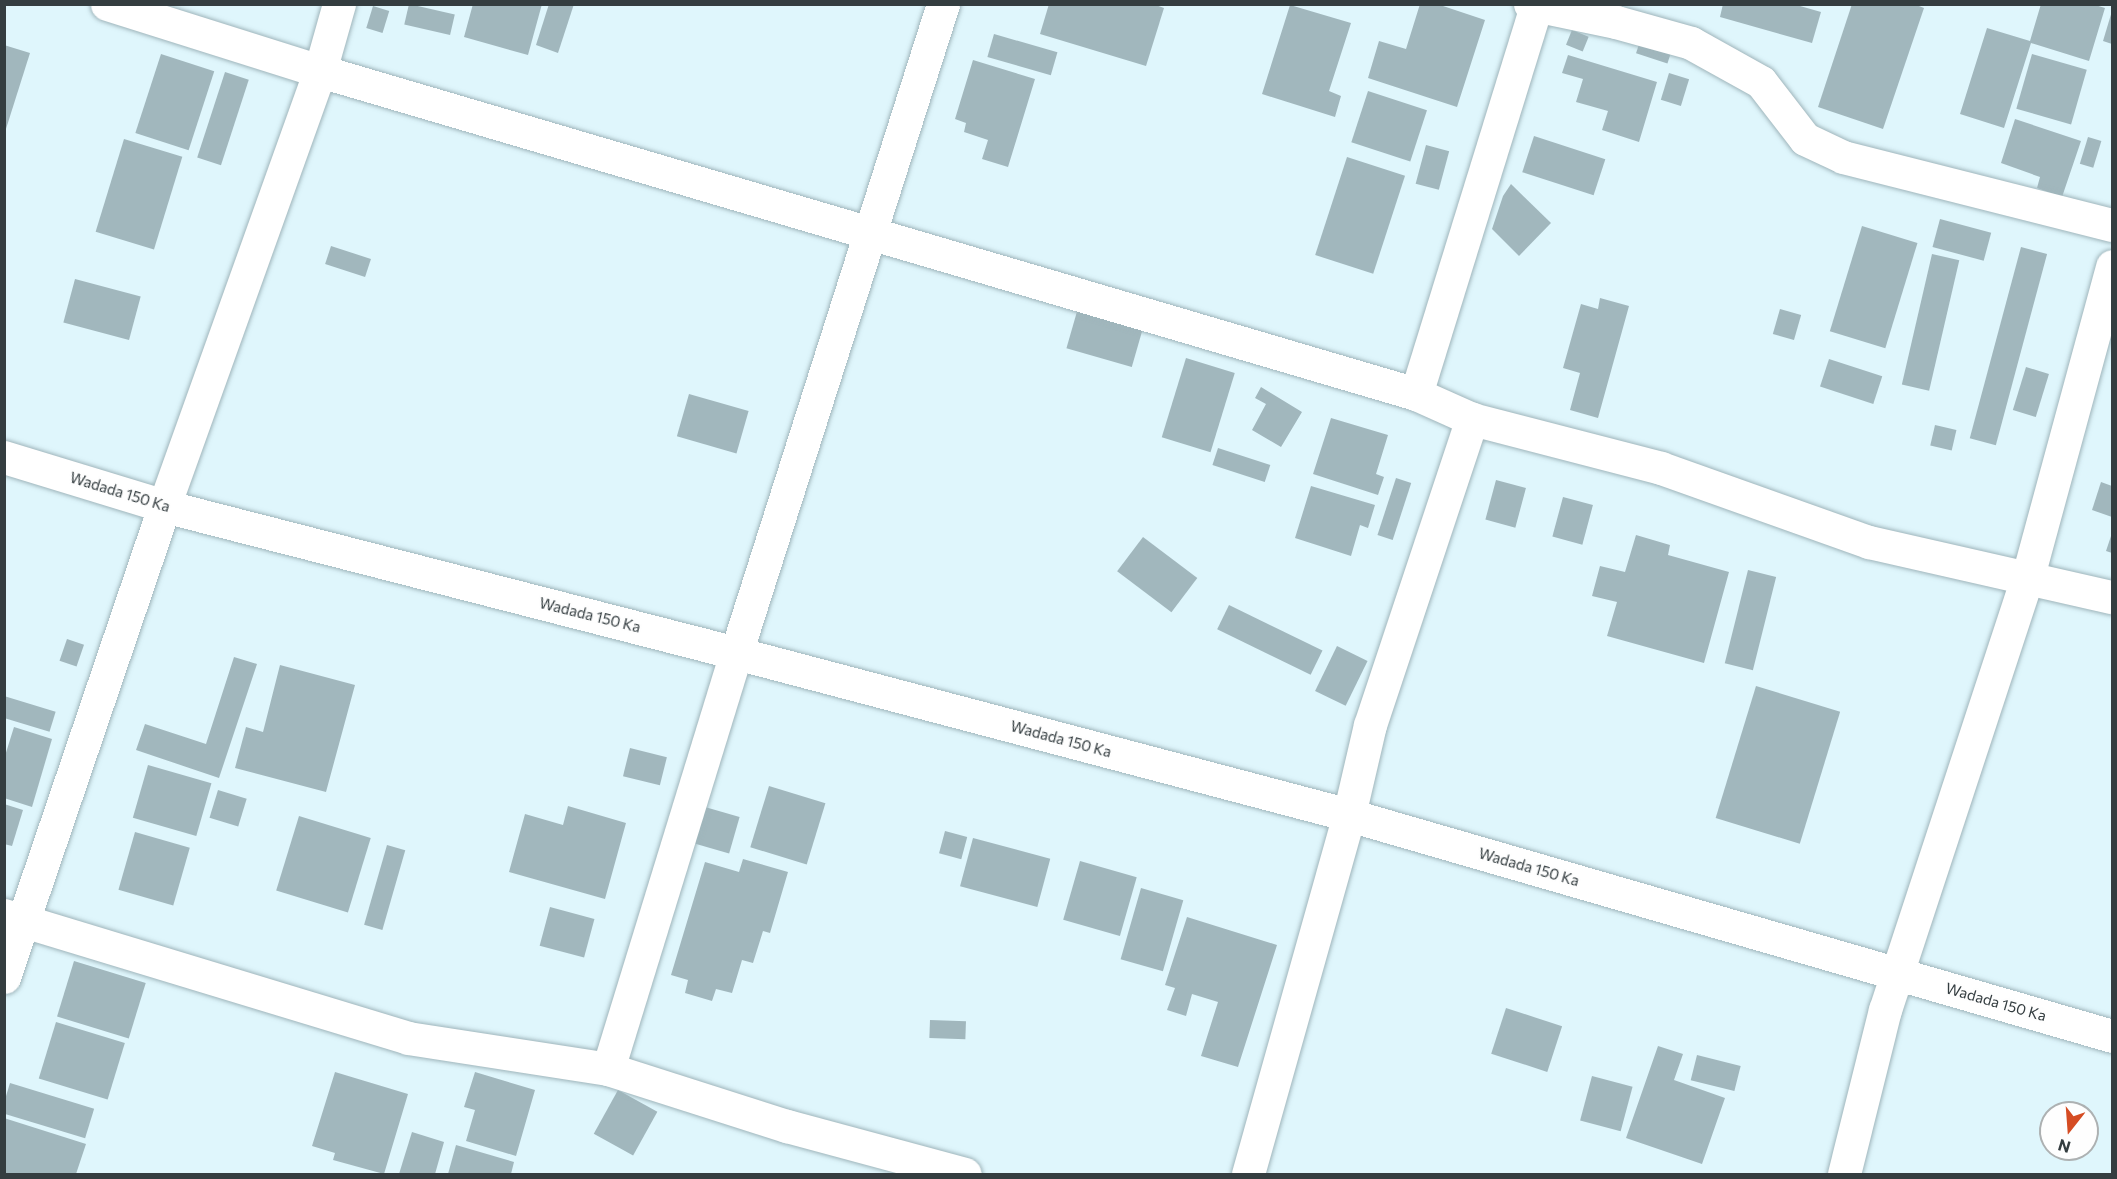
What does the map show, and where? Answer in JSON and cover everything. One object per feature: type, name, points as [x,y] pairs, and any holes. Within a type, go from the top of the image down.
[{"type":"street","points":[[108,4],[320,70],[1416,394],[1472,419],[1660,468],[1869,542],[2028,576],[2112,597]]},
{"type":"street","points":[[4,977],[14,918],[320,70],[339,4]]},
{"type":"street","points":[[608,1068],[736,653],[943,4]]},
{"type":"street","points":[[1416,394],[1534,5],[1616,22],[1691,43],[1761,82],[1805,139],[1843,157],[2112,225]]},
{"type":"street","points":[[1844,1174],[1896,973],[2028,576],[2112,266]]},
{"type":"street","points":[[1248,1174],[1349,815],[1370,725],[1472,419]]},
{"type":"street","name":"Wadada 150 Ka","points":[[4,457],[164,506],[736,653],[1349,815],[2112,1036]]},
{"type":"street","points":[[14,918],[408,1038],[608,1068],[787,1126],[965,1174]]},
{"type":"building","points":[[409,4],[455,15],[450,35],[404,24]]},
{"type":"building","points":[[473,4],[542,4],[528,55],[464,37]]},
{"type":"building","points":[[549,4],[574,4],[558,53],[536,45]]},
{"type":"building","points":[[1049,4],[1153,4],[1164,8],[1146,66],[1040,34]]},
{"type":"building","points":[[1420,4],[1437,4],[1485,20],[1457,107],[1368,78],[1379,41],[1406,49]]},
{"type":"building","points":[[1723,4],[1793,4],[1821,12],[1812,43],[1720,17]]},
{"type":"building","points":[[1852,4],[1914,4],[1924,8],[1883,129],[1818,107]]},
{"type":"building","points":[[2041,4],[2092,4],[2105,8],[2089,61],[2031,43],[2004,128],[1960,114],[1987,28],[2030,41]]},
{"type":"building","points":[[1290,5],[1351,23],[1329,91],[1341,96],[1335,117],[1262,94]]},
{"type":"building","points":[[373,6],[389,11],[383,33],[366,28]]},
{"type":"building","points":[[2112,11],[2112,44],[2103,41]]},
{"type":"building","points":[[1572,30],[1589,37],[1583,52],[1566,45]]},
{"type":"building","points":[[994,34],[1057,52],[1051,75],[987,57]]},
{"type":"building","points":[[1641,38],[1672,48],[1667,63],[1636,53]]},
{"type":"building","points":[[4,45],[30,53],[5,132],[4,132]]},
{"type":"building","points":[[161,54],[214,71],[189,150],[135,133]]},
{"type":"building","points":[[2032,54],[2087,70],[2071,125],[2016,109]]},
{"type":"building","points":[[1568,55],[1657,82],[1639,142],[1602,130],[1608,111],[1576,102],[1583,79],[1562,73]]},
{"type":"building","points":[[973,60],[1035,79],[1008,167],[982,159],[988,140],[964,132],[966,123],[955,119]]},
{"type":"building","points":[[225,72],[249,80],[221,165],[197,158]]},
{"type":"building","points":[[1669,73],[1689,79],[1681,106],[1661,100]]},
{"type":"building","points":[[1368,91],[1427,110],[1410,162],[1351,142]]},
{"type":"building","points":[[2015,119],[2081,141],[2062,197],[2037,188],[2040,177],[2001,163]]},
{"type":"building","points":[[1534,136],[1605,159],[1594,195],[1522,172]]},
{"type":"building","points":[[2088,137],[2101,141],[2093,168],[2080,164]]},
{"type":"building","points":[[124,139],[182,157],[154,250],[96,232]]},
{"type":"building","points":[[1426,145],[1449,151],[1439,190],[1416,184]]},
{"type":"building","points":[[1347,157],[1405,176],[1373,274],[1315,255]]},
{"type":"building","points":[[1511,184],[1551,223],[1519,256],[1492,229],[1503,196]]},
{"type":"building","points":[[1940,219],[1991,233],[1984,261],[1932,247]]},
{"type":"building","points":[[1862,226],[1917,243],[1885,348],[1830,331]]},
{"type":"building","points":[[331,246],[371,259],[365,277],[325,264]]},
{"type":"building","points":[[2021,247],[2047,254],[1996,445],[1970,438]]},
{"type":"building","points":[[1932,254],[1959,260],[1929,391],[1902,385]]},
{"type":"building","points":[[75,279],[141,297],[129,340],[63,322]]},
{"type":"building","points":[[1600,298],[1629,306],[1598,418],[1570,410],[1580,373],[1563,368],[1581,304],[1598,309]]},
{"type":"building","points":[[1078,308],[1143,327],[1132,367],[1066,348]]},
{"type":"building","points":[[1780,309],[1801,315],[1794,340],[1773,334]]},
{"type":"building","points":[[1186,358],[1235,373],[1211,452],[1162,437]]},
{"type":"building","points":[[1829,359],[1882,376],[1873,404],[1820,387]]},
{"type":"building","points":[[2026,367],[2049,374],[2036,417],[2013,410]]},
{"type":"building","points":[[1261,387],[1302,412],[1281,447],[1252,430],[1266,404],[1255,398]]},
{"type":"building","points":[[689,394],[749,411],[736,453],[677,436]]},
{"type":"building","points":[[1331,418],[1388,435],[1376,474],[1384,477],[1378,495],[1313,474]]},
{"type":"building","points":[[1935,425],[1956,430],[1952,450],[1930,445]]},
{"type":"building","points":[[1218,448],[1270,465],[1265,482],[1212,465]]},
{"type":"building","points":[[1396,478],[1411,483],[1393,540],[1377,535]]},
{"type":"building","points":[[1496,480],[1526,488],[1515,528],[1485,520]]},
{"type":"building","points":[[2101,482],[2112,486],[2112,517],[2092,510]]},
{"type":"building","points":[[1311,486],[1375,505],[1368,528],[1360,525],[1351,556],[1295,538]]},
{"type":"building","points":[[1563,497],[1593,505],[1582,545],[1552,537]]},
{"type":"building","points":[[2112,533],[2112,553],[2106,551]]},
{"type":"building","points":[[1636,535],[1670,545],[1668,555],[1729,572],[1704,663],[1607,636],[1617,602],[1592,596],[1600,566],[1625,572]]},
{"type":"building","points":[[1143,537],[1197,578],[1171,612],[1117,571]]},
{"type":"building","points":[[1748,570],[1776,577],[1753,670],[1725,663]]},
{"type":"building","points":[[1229,605],[1322,651],[1311,675],[1217,629]]},
{"type":"building","points":[[67,639],[84,645],[77,667],[60,661]]},
{"type":"building","points":[[1337,646],[1368,661],[1346,706],[1315,691]]},
{"type":"building","points":[[234,657],[257,664],[219,778],[136,750],[145,724],[206,744]]},
{"type":"building","points":[[280,665],[355,685],[326,792],[235,768],[246,727],[263,732]]},
{"type":"building","points":[[1756,686],[1840,712],[1800,844],[1716,818]]},
{"type":"building","points":[[4,696],[56,712],[50,732],[4,718]]},
{"type":"building","points":[[14,727],[52,739],[32,807],[4,798],[4,759]]},
{"type":"building","points":[[630,748],[667,757],[660,785],[623,776]]},
{"type":"building","points":[[148,765],[211,783],[196,836],[133,818]]},
{"type":"building","points":[[769,786],[825,803],[807,864],[750,847]]},
{"type":"building","points":[[218,790],[247,799],[238,827],[210,818]]},
{"type":"building","points":[[4,804],[23,810],[12,846],[4,844]]},
{"type":"building","points":[[568,806],[626,823],[605,899],[509,872],[525,814],[563,825]]},
{"type":"building","points":[[705,807],[740,817],[729,853],[695,844]]},
{"type":"building","points":[[299,816],[371,838],[348,913],[276,891]]},
{"type":"building","points":[[945,831],[967,837],[961,859],[939,853]]},
{"type":"building","points":[[135,832],[190,848],[173,905],[118,890]]},
{"type":"building","points":[[973,838],[1050,859],[1037,907],[960,886]]},
{"type":"building","points":[[387,845],[405,850],[382,930],[364,925]]},
{"type":"building","points":[[743,859],[788,872],[770,933],[763,931],[753,963],[742,960],[732,993],[716,989],[712,1001],[685,993],[688,980],[671,975],[705,862],[739,872]]},
{"type":"building","points":[[1080,861],[1137,877],[1120,936],[1063,920]]},
{"type":"building","points":[[1141,888],[1183,900],[1163,971],[1121,959]]},
{"type":"building","points":[[550,907],[594,919],[584,958],[540,946]]},
{"type":"building","points":[[1187,917],[1277,945],[1238,1067],[1201,1056],[1218,1002],[1192,994],[1186,1016],[1167,1010],[1175,988],[1165,985]]},
{"type":"building","points":[[74,961],[146,983],[129,1038],[57,1016]]},
{"type":"building","points":[[1506,1008],[1562,1026],[1547,1072],[1491,1054]]},
{"type":"building","points":[[930,1020],[966,1021],[965,1039],[929,1038]]},
{"type":"building","points":[[56,1022],[125,1043],[108,1099],[39,1078]]},
{"type":"building","points":[[1658,1046],[1683,1054],[1674,1080],[1725,1098],[1702,1164],[1626,1138]]},
{"type":"building","points":[[1697,1055],[1741,1066],[1734,1091],[1691,1080]]},
{"type":"building","points":[[335,1072],[408,1094],[384,1174],[333,1160],[335,1153],[312,1146]]},
{"type":"building","points":[[475,1072],[535,1090],[516,1156],[466,1141],[475,1110],[464,1107]]},
{"type":"building","points":[[1592,1076],[1633,1087],[1621,1131],[1580,1120]]},
{"type":"building","points":[[10,1083],[94,1109],[85,1138],[4,1114],[4,1103]]},
{"type":"building","points":[[618,1090],[657,1112],[633,1156],[594,1134]]},
{"type":"building","points":[[4,1118],[86,1144],[76,1174],[4,1174]]},
{"type":"building","points":[[412,1132],[444,1142],[435,1174],[399,1174]]},
{"type":"building","points":[[456,1145],[514,1162],[511,1174],[448,1174]]}]
